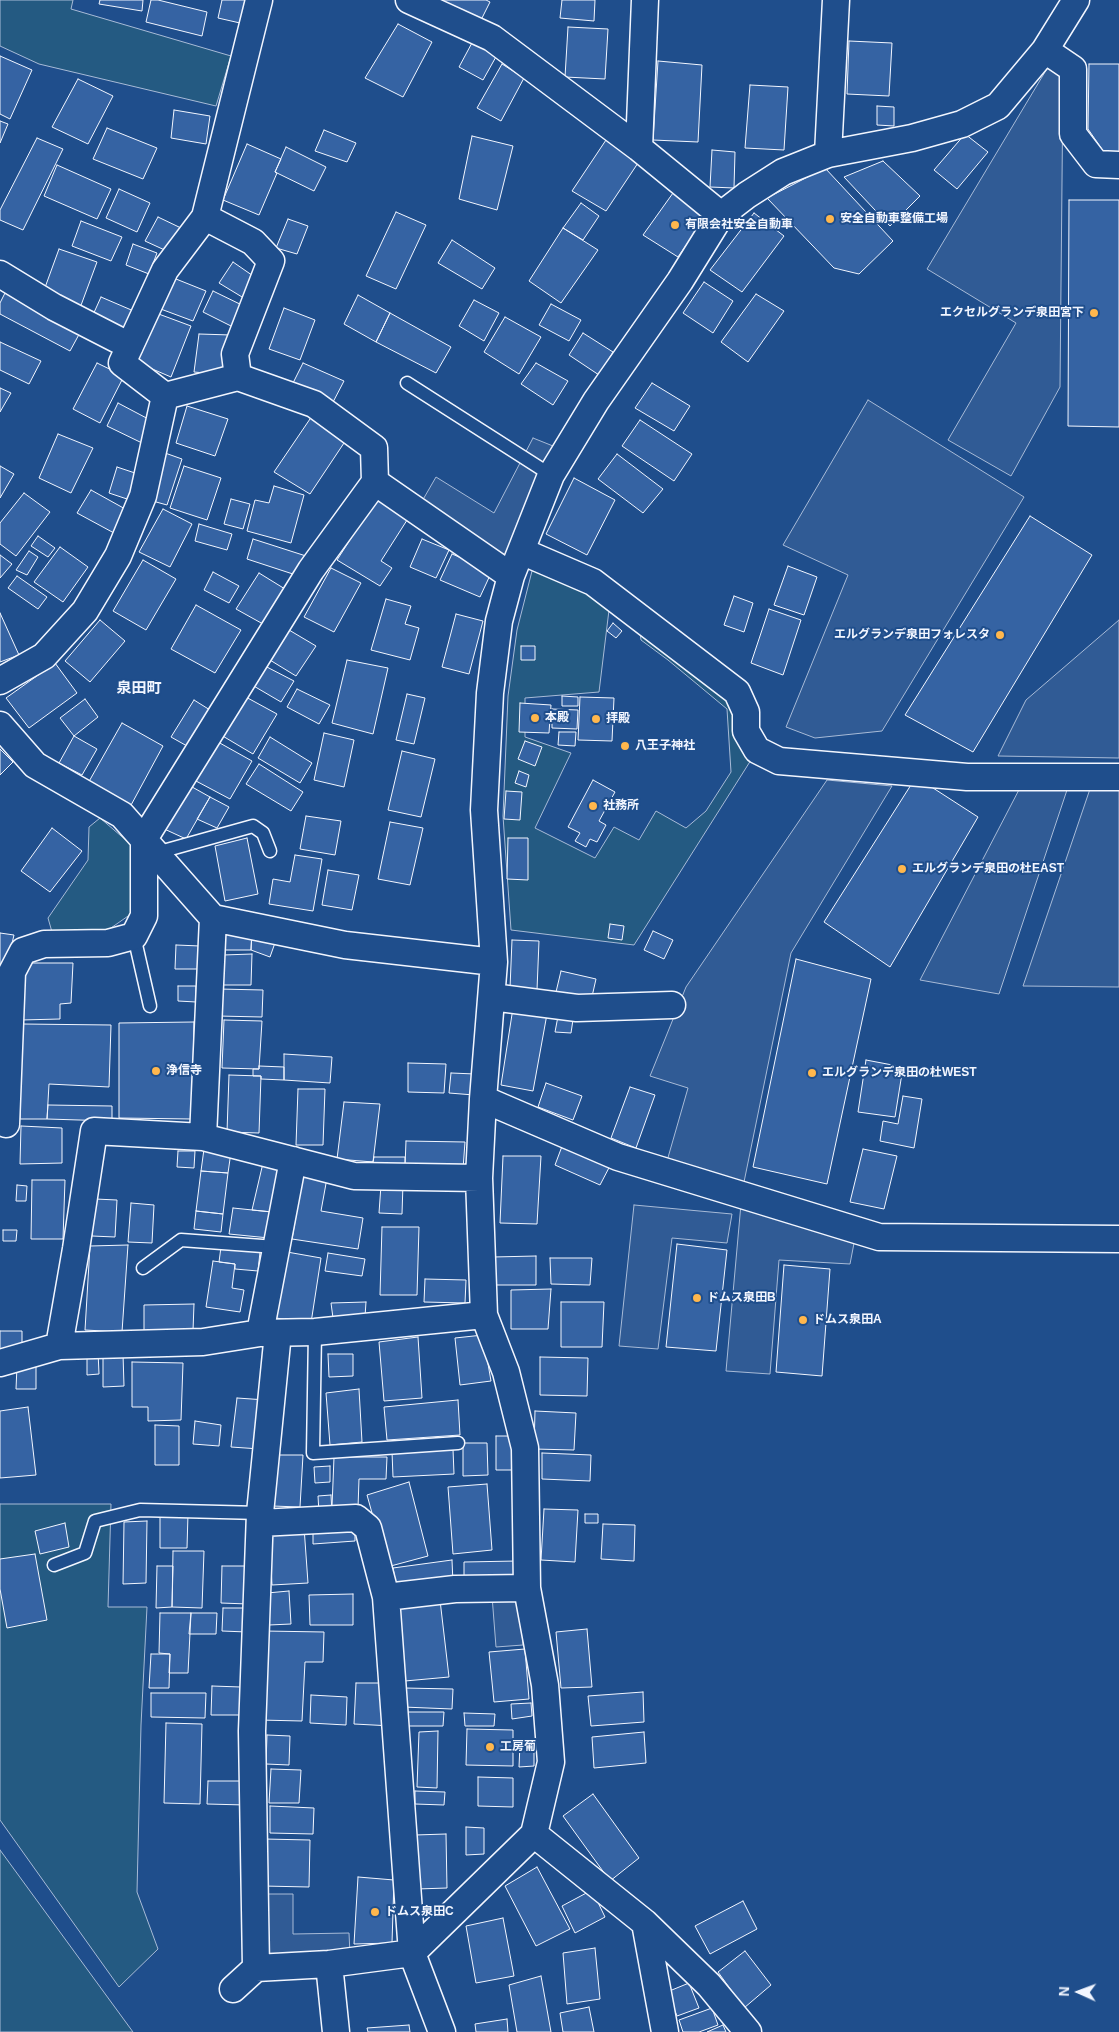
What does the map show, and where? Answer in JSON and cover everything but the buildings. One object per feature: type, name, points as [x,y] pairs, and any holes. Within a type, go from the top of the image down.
[{"type":"street","points":[[165,396],[122,363],[165,270],[205,217],[259,0]]},
{"type":"street","points":[[409,0],[492,38],[639,148],[722,214]]},
{"type":"street","points":[[639,148],[645,0]]},
{"type":"street","points":[[828,154],[836,0]]},
{"type":"street","points":[[233,1990],[256,1968],[329,1964],[412,1953],[534,1834],[550,1762],[545,1685],[527,1588],[525,1448],[506,1372],[484,1315],[479,1178],[494,962],[484,810],[490,693],[499,621],[511,576],[551,475],[596,401],[680,281],[722,214],[783,172],[828,154],[912,138],[962,124],[998,106],[1045,50],[1076,0]]},
{"type":"street","points":[[1045,50],[1073,69],[1073,134],[1096,164],[1119,165]]},
{"type":"street","points":[[205,217],[253,242],[271,262],[235,354],[238,377]]},
{"type":"street","points":[[0,274],[54,308],[130,346]]},
{"type":"street","points":[[6,1124],[12,972],[23,951],[44,944],[108,943],[134,936],[144,916],[150,846],[311,570],[375,482],[374,448],[314,404],[238,377],[165,396]]},
{"type":"street","points":[[0,681],[44,656],[85,611],[118,556],[144,496],[165,396]]},
{"type":"street","points":[[375,482],[511,576]]},
{"type":"street","points":[[522,551],[593,582],[737,692],[746,712],[746,731],[757,750],[779,761],[967,777],[1119,777]]},
{"type":"street","points":[[0,725],[35,765],[122,816],[212,918],[345,946],[494,962]]},
{"type":"street","points":[[203,1137],[212,918]]},
{"type":"street","points":[[492,997],[577,1008],[672,1005]]},
{"type":"street","points":[[483,1099],[618,1157],[879,1237],[1119,1239]]},
{"type":"street","points":[[59,1346],[94,1131],[203,1137],[354,1176],[479,1178]]},
{"type":"street","points":[[256,1968],[252,1731],[260,1518],[269,1333],[276,1246],[293,1160]]},
{"type":"street","points":[[0,1363],[59,1346],[203,1342],[269,1333],[314,1332],[484,1315]]},
{"type":"street","points":[[260,1518],[356,1518],[368,1528],[386,1597],[412,1953],[442,2032]]},
{"type":"street","points":[[386,1597],[454,1589],[527,1588]]},
{"type":"street","points":[[534,1834],[645,1924],[709,1985],[748,2032]]},
{"type":"street","points":[[645,1924],[665,2032]]},
{"type":"street","points":[[329,1964],[336,2032]]},
{"type":"lane","points":[[407,383],[551,475]]},
{"type":"lane","points":[[150,846],[253,826],[263,833],[270,851]]},
{"type":"lane","points":[[134,936],[150,1006]]},
{"type":"lane","points":[[143,1268],[181,1240],[276,1246]]},
{"type":"lane","points":[[314,1332],[313,1453],[458,1443]]},
{"type":"lane","points":[[54,1566],[85,1553],[95,1521],[140,1510],[260,1518]]},
{"type":"shaded area","points":[[0,0],[73,0],[71,9],[231,56],[216,106],[39,64],[0,46]]},
{"type":"shaded area","points":[[1048,67],[1063,79],[1060,387],[1011,476],[948,440],[1016,323],[927,269]]},
{"type":"shaded area","points":[[868,400],[1024,497],[882,731],[815,738],[786,727],[848,575],[783,545]]},
{"type":"shaded area","points":[[533,438],[553,446],[506,558],[421,503],[436,477],[494,513]]},
{"type":"shaded area","points":[[548,570],[609,610],[599,692],[525,698],[525,737],[571,753],[535,828],[595,858],[614,827],[639,840],[656,811],[686,828],[706,811],[731,772],[727,709],[641,640],[640,632],[736,707],[751,760],[634,945],[511,930],[503,816],[508,696],[517,630],[532,571]]},
{"type":"shaded area","points":[[1119,620],[1119,758],[998,756],[1026,700]]},
{"type":"shaded area","points":[[827,780],[892,786],[791,953],[744,1182],[667,1161],[688,1088],[650,1076],[686,987]]},
{"type":"shaded area","points":[[1022,784],[1069,784],[999,994],[920,980]]},
{"type":"shaded area","points":[[1091,786],[1119,787],[1119,987],[1023,986]]},
{"type":"shaded area","points":[[100,818],[134,847],[131,914],[108,930],[52,932],[48,918],[88,860],[89,827]]},
{"type":"shaded area","points":[[741,1204],[855,1238],[850,1264],[779,1260],[770,1374],[726,1371]]},
{"type":"shaded area","points":[[634,1205],[732,1214],[727,1243],[672,1238],[658,1349],[619,1346]]},
{"type":"shaded area","points":[[0,1504],[111,1504],[108,1607],[147,1607],[141,1725],[137,1892],[158,1949],[119,1987],[0,1820]]},
{"type":"shaded area","points":[[519,1594],[523,1645],[496,1647],[492,1596]]},
{"type":"shaded area","points":[[0,1850],[133,2032],[0,2032]]},
{"type":"shaded area","points":[[264,1894],[293,1894],[293,1934],[349,1933],[350,1954],[264,1962]]},
{"type":"place","name":"安全自動車整備工場","points":[[830,219]]},
{"type":"place","name":"有限会社安全自動車","points":[[675,225]]},
{"type":"place","name":"エクセルグランデ泉田宮下","points":[[1094,313]]},
{"type":"place","name":"エルグランデ泉田フォレスタ","points":[[1000,635]]},
{"type":"place","name":"本殿","points":[[535,718]]},
{"type":"place","name":"拝殿","points":[[596,719]]},
{"type":"place","name":"八王子神社","points":[[625,746]]},
{"type":"place","name":"社務所","points":[[593,806]]},
{"type":"place","name":"エルグランデ泉田の杜EAST","points":[[902,869]]},
{"type":"place","name":"浄信寺","points":[[156,1071]]},
{"type":"place","name":"エルグランデ泉田の杜WEST","points":[[812,1073]]},
{"type":"place","name":"ドムス泉田B","points":[[697,1298]]},
{"type":"place","name":"ドムス泉田A","points":[[803,1320]]},
{"type":"place","name":"工房葡","points":[[490,1747]]},
{"type":"place","name":"ドムス泉田C","points":[[375,1912]]},
{"type":"district","name":"泉田町","points":[[139,689]]}]
